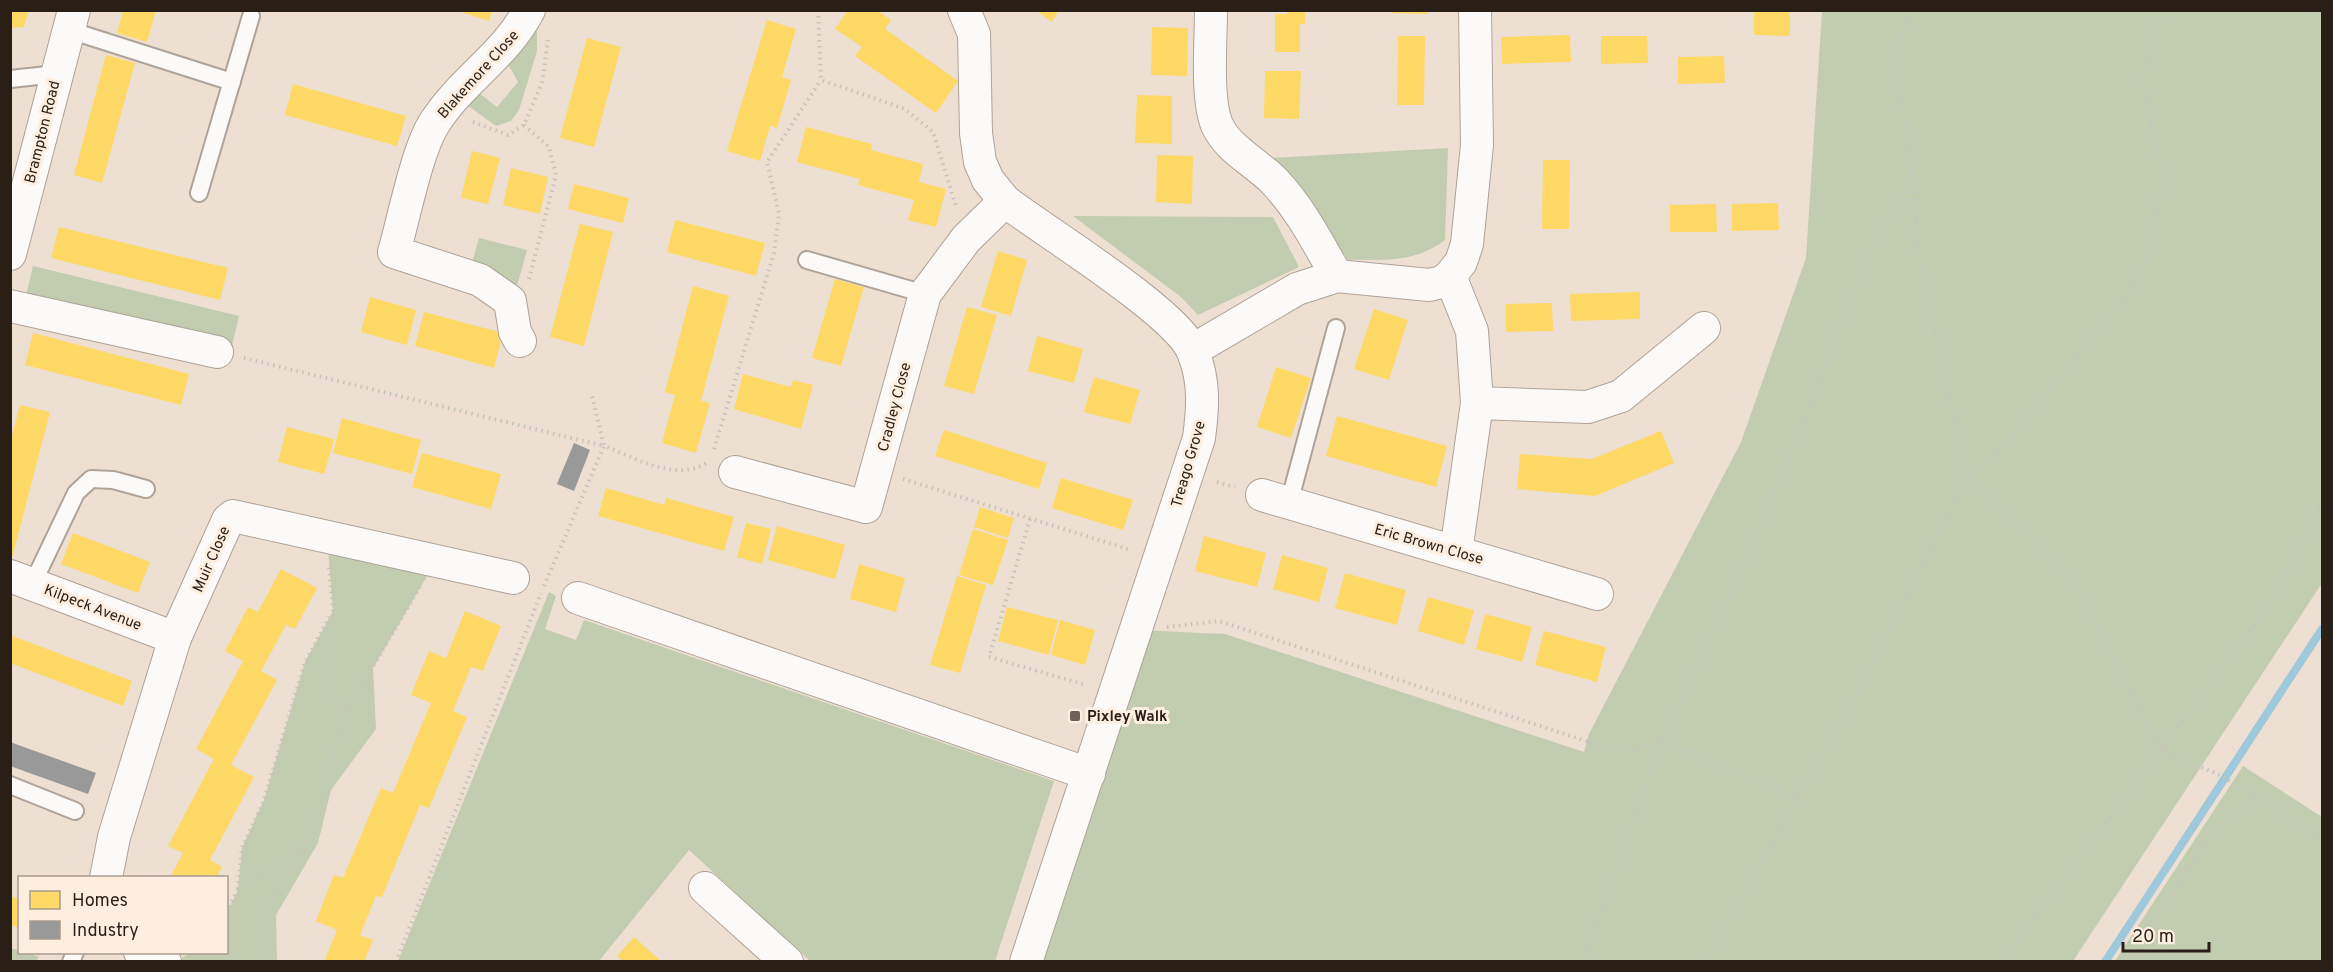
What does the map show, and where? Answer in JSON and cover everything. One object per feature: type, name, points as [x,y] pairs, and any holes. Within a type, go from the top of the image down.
[{"type":"street","name":"Treago Grove","points":[[964,10],[974,34],[976,133],[980,162],[988,180],[1005,201],[1156,310],[1193,350],[1202,380],[1203,408],[1199,438],[1026,962]]},
{"type":"street","points":[[1211,10],[1213,112],[1218,128],[1230,143],[1275,182],[1299,209],[1337,276]]},
{"type":"street","points":[[1193,350],[1297,289],[1337,276],[1429,285],[1442,282],[1450,276],[1461,262],[1467,244],[1478,145],[1475,10]]},
{"type":"street","name":"Brampton Road","points":[[10,254],[71,20]]},
{"type":"street","name":"Blakemore Close","points":[[520,341],[515,332],[510,301],[480,280],[394,252],[427,134],[447,106],[499,54],[520,27],[539,21]]},
{"type":"street","name":"Cradley Close","points":[[719,461],[866,507],[925,294],[966,239],[1005,201]]},
{"type":"street","points":[[1450,276],[1472,331],[1477,403],[1456,552]]},
{"type":"street","points":[[10,306],[217,352]]},
{"type":"street","points":[[1477,403],[1588,407],[1621,396],[1704,328]]},
{"type":"street","name":"Eric Brown Close","points":[[1276,499],[1597,594]]},
{"type":"street","name":"Muir Close","points":[[106,876],[114,837],[176,639],[228,520],[233,516],[513,578]]},
{"type":"street","name":"Kilpeck Avenue","points":[[21,581],[176,639]]},
{"type":"street","points":[[578,598],[1089,774]]},
{"type":"street","points":[[705,888],[787,962]]},
{"type":"lane","points":[[199,193],[251,16]]},
{"type":"lane","points":[[71,20],[232,82]]},
{"type":"lane","points":[[10,79],[57,74]]},
{"type":"lane","points":[[807,260],[925,294]]},
{"type":"lane","points":[[1276,499],[1336,328]]},
{"type":"lane","points":[[21,581],[76,493],[91,479],[113,480],[146,489]]},
{"type":"lane","points":[[10,786],[75,811]]},
{"type":"path","points":[[217,352],[604,446],[672,472],[693,471],[719,461],[774,253],[779,214],[768,162],[821,80],[818,10]]},
{"type":"path","points":[[1912,10],[1894,51],[1913,178],[1919,259],[1967,476],[2074,581],[2159,749],[2220,775],[2322,839]]},
{"type":"path","points":[[1705,962],[1856,696],[1967,476],[2009,441],[2124,298],[2152,251],[2162,177],[2142,80],[2162,10]]},
{"type":"path","points":[[447,106],[481,127],[508,135],[524,126],[542,83],[539,21]]},
{"type":"path","points":[[821,80],[905,109],[933,132],[966,239]]},
{"type":"path","points":[[524,126],[549,147],[556,175],[528,285]]},
{"type":"path","points":[[396,962],[544,586],[604,446],[592,396]]},
{"type":"path","points":[[876,471],[1160,559]]},
{"type":"path","points":[[1187,474],[1276,499]]},
{"type":"path","points":[[2001,962],[2273,600],[2322,502]]},
{"type":"path","points":[[1030,518],[989,657],[1115,694]]},
{"type":"path","points":[[327,536],[333,611],[325,684],[345,712]]},
{"type":"path","points":[[261,962],[261,914],[311,841],[345,712],[436,561]]},
{"type":"path","points":[[513,578],[578,598]]},
{"type":"path","points":[[228,908],[238,890],[242,848],[264,800],[305,662],[333,611]]},
{"type":"path","points":[[1582,962],[1662,740],[1799,799]]},
{"type":"path","points":[[2126,962],[2213,832],[2258,799]]},
{"type":"path","points":[[238,890],[311,841]]},
{"type":"path","points":[[10,955],[28,960]]},
{"type":"green space","points":[[1822,11],[2322,11],[2322,583],[2073,961],[1026,962],[1136,630],[1225,634],[1584,752],[1589,734],[1741,442],[1806,258]]},
{"type":"green space","points":[[537,24],[537,51],[519,110],[511,121],[496,126],[467,105],[479,93],[497,107],[518,82],[508,64]]},
{"type":"green space","points":[[1448,148],[1445,240],[1433,248],[1410,257],[1387,260],[1348,260],[1301,188],[1271,158]]},
{"type":"green space","points":[[1073,216],[1273,217],[1299,267],[1198,315],[1181,297]]},
{"type":"green space","points":[[479,238],[527,250],[517,286],[469,274]]},
{"type":"green space","points":[[33,266],[239,316],[231,350],[25,300]]},
{"type":"green space","points":[[327,536],[436,561],[373,668],[376,729],[331,790],[318,843],[276,915],[277,961],[177,962],[188,954],[228,954],[228,910],[238,890],[242,848],[264,800],[305,662],[333,611]]},
{"type":"green space","points":[[549,592],[556,596],[545,629],[576,640],[584,620],[1054,781],[995,961],[810,961],[689,850],[599,961],[398,961]]},
{"type":"green space","points":[[2243,766],[2322,817],[2322,961],[2115,961]]},
{"type":"green space","points":[[11,948],[18,950],[18,954],[39,957],[36,961],[11,961]]},
{"type":"building: Homes","points":[[10,10],[29,10],[24,27],[10,28]]},
{"type":"building: Homes","points":[[123,10],[156,10],[147,42],[117,33]]},
{"type":"building: Homes","points":[[455,10],[492,10],[489,21]]},
{"type":"building: Homes","points":[[848,10],[877,10],[891,20],[885,29],[958,81],[936,113],[855,56],[862,47],[835,29]]},
{"type":"building: Homes","points":[[1035,10],[1059,10],[1052,22]]},
{"type":"building: Homes","points":[[1287,10],[1305,10],[1305,24],[1300,24],[1300,52],[1275,52],[1275,14],[1287,14]]},
{"type":"building: Homes","points":[[1392,10],[1428,10],[1428,14],[1392,13]]},
{"type":"building: Homes","points":[[1754,10],[1790,10],[1790,36],[1754,35]]},
{"type":"building: Homes","points":[[767,20],[796,29],[782,77],[791,80],[777,128],[770,126],[760,161],[727,151]]},
{"type":"building: Homes","points":[[1152,27],[1188,28],[1187,76],[1151,75]]},
{"type":"building: Homes","points":[[1570,35],[1571,62],[1502,64],[1501,37]]},
{"type":"building: Homes","points":[[1398,36],[1425,36],[1424,105],[1397,105]]},
{"type":"building: Homes","points":[[1601,36],[1647,36],[1648,63],[1601,64]]},
{"type":"building: Homes","points":[[587,38],[621,47],[594,147],[560,138]]},
{"type":"building: Homes","points":[[106,55],[135,63],[102,183],[74,175]]},
{"type":"building: Homes","points":[[1724,56],[1725,83],[1678,84],[1678,57]]},
{"type":"building: Homes","points":[[1265,71],[1301,71],[1299,119],[1264,118]]},
{"type":"building: Homes","points":[[293,84],[406,116],[397,146],[285,115]]},
{"type":"building: Homes","points":[[1137,95],[1172,96],[1172,144],[1135,143]]},
{"type":"building: Homes","points":[[806,127],[872,144],[871,150],[923,164],[919,182],[946,189],[936,227],[908,220],[914,200],[858,185],[860,179],[797,162]]},
{"type":"building: Homes","points":[[472,151],[500,158],[488,204],[461,198]]},
{"type":"building: Homes","points":[[1157,155],[1193,156],[1192,204],[1156,202]]},
{"type":"building: Homes","points":[[1543,160],[1570,160],[1569,229],[1542,229]]},
{"type":"building: Homes","points":[[511,168],[548,177],[540,214],[503,205]]},
{"type":"building: Homes","points":[[574,184],[629,198],[623,223],[568,209]]},
{"type":"building: Homes","points":[[1778,203],[1779,230],[1732,231],[1732,204]]},
{"type":"building: Homes","points":[[1716,204],[1717,232],[1670,232],[1670,205]]},
{"type":"building: Homes","points":[[675,220],[765,243],[756,276],[667,252]]},
{"type":"building: Homes","points":[[580,224],[613,232],[584,346],[550,337]]},
{"type":"building: Homes","points":[[59,227],[228,268],[220,300],[51,258]]},
{"type":"building: Homes","points":[[998,251],[1027,260],[1011,316],[981,307]]},
{"type":"building: Homes","points":[[835,279],[864,287],[841,366],[812,358]]},
{"type":"building: Homes","points":[[693,286],[729,296],[701,401],[710,403],[696,453],[662,443],[675,395],[665,392]]},
{"type":"building: Homes","points":[[1640,292],[1640,319],[1571,321],[1570,294]]},
{"type":"building: Homes","points":[[370,297],[416,310],[407,345],[361,332]]},
{"type":"building: Homes","points":[[1552,303],[1553,331],[1506,332],[1506,304]]},
{"type":"building: Homes","points":[[967,307],[997,315],[974,394],[944,386]]},
{"type":"building: Homes","points":[[1374,309],[1408,320],[1389,380],[1354,369]]},
{"type":"building: Homes","points":[[424,312],[503,333],[494,368],[415,346]]},
{"type":"building: Homes","points":[[33,333],[189,374],[181,405],[25,365]]},
{"type":"building: Homes","points":[[1037,336],[1083,349],[1074,383],[1028,371]]},
{"type":"building: Homes","points":[[1276,367],[1311,378],[1291,438],[1257,427]]},
{"type":"building: Homes","points":[[743,374],[791,387],[793,380],[813,385],[801,429],[734,409]]},
{"type":"building: Homes","points":[[1094,377],[1140,390],[1130,424],[1084,412]]},
{"type":"building: Homes","points":[[20,405],[50,412],[11,562],[10,443]]},
{"type":"building: Homes","points":[[1337,416],[1447,446],[1436,487],[1326,456]]},
{"type":"building: Homes","points":[[342,418],[421,440],[412,474],[333,453]]},
{"type":"building: Homes","points":[[287,427],[334,439],[324,474],[278,462]]},
{"type":"building: Homes","points":[[944,430],[1047,463],[1039,489],[935,456]]},
{"type":"building: Homes","points":[[1661,431],[1674,463],[1595,496],[1517,489],[1520,454],[1592,459]]},
{"type":"building: Homes","points":[[422,453],[501,474],[491,509],[412,487]]},
{"type":"building: Homes","points":[[1061,478],[1133,500],[1123,530],[1052,508]]},
{"type":"building: Homes","points":[[606,488],[664,505],[666,498],[734,517],[724,551],[598,516]]},
{"type":"building: Homes","points":[[980,507],[1014,518],[1008,538],[974,527]]},
{"type":"building: Homes","points":[[746,523],[771,529],[762,564],[737,557]]},
{"type":"building: Homes","points":[[777,526],[845,545],[835,579],[768,560]]},
{"type":"building: Homes","points":[[973,529],[1008,540],[993,585],[959,575]]},
{"type":"building: Homes","points":[[73,533],[150,562],[138,593],[61,564]]},
{"type":"building: Homes","points":[[1204,536],[1266,553],[1257,587],[1195,571]]},
{"type":"building: Homes","points":[[1282,555],[1328,568],[1319,602],[1273,589]]},
{"type":"building: Homes","points":[[859,564],[905,578],[896,612],[850,599]]},
{"type":"building: Homes","points":[[281,569],[317,588],[295,629],[286,625],[261,671],[277,680],[231,765],[254,777],[210,860],[222,867],[217,876],[171,876],[183,853],[168,846],[214,759],[196,749],[243,661],[225,651],[248,607],[258,612]]},
{"type":"building: Homes","points":[[1345,573],[1406,590],[1397,625],[1335,608]]},
{"type":"building: Homes","points":[[957,576],[986,585],[960,673],[930,665]]},
{"type":"building: Homes","points":[[1428,597],[1474,610],[1464,645],[1418,631]]},
{"type":"building: Homes","points":[[1007,607],[1058,620],[1049,655],[998,641]]},
{"type":"building: Homes","points":[[465,611],[501,626],[483,671],[471,667],[453,711],[467,717],[429,808],[420,805],[382,897],[376,896],[360,935],[373,940],[364,962],[324,962],[337,930],[316,921],[334,875],[343,878],[381,788],[393,793],[431,703],[411,695],[429,651],[446,658]]},
{"type":"building: Homes","points":[[1485,614],[1532,627],[1522,662],[1476,649]]},
{"type":"building: Homes","points":[[1060,620],[1095,630],[1085,665],[1051,655]]},
{"type":"building: Homes","points":[[1544,631],[1606,647],[1597,682],[1535,665]]},
{"type":"building: Homes","points":[[10,635],[132,681],[123,706],[10,663]]},
{"type":"building: Homes","points":[[10,896],[18,898],[18,927],[10,925]]},
{"type":"building: Homes","points":[[634,937],[662,962],[624,962],[617,956]]},
{"type":"building: Industry","points":[[574,443],[590,450],[574,491],[557,484]]},
{"type":"building: Industry","points":[[10,742],[96,773],[88,794],[10,766]]},
{"type":"waterway","points":[[2105,962],[2322,629]]},
{"type":"place","name":"Pixley Walk","points":[[1075,716]]}]
